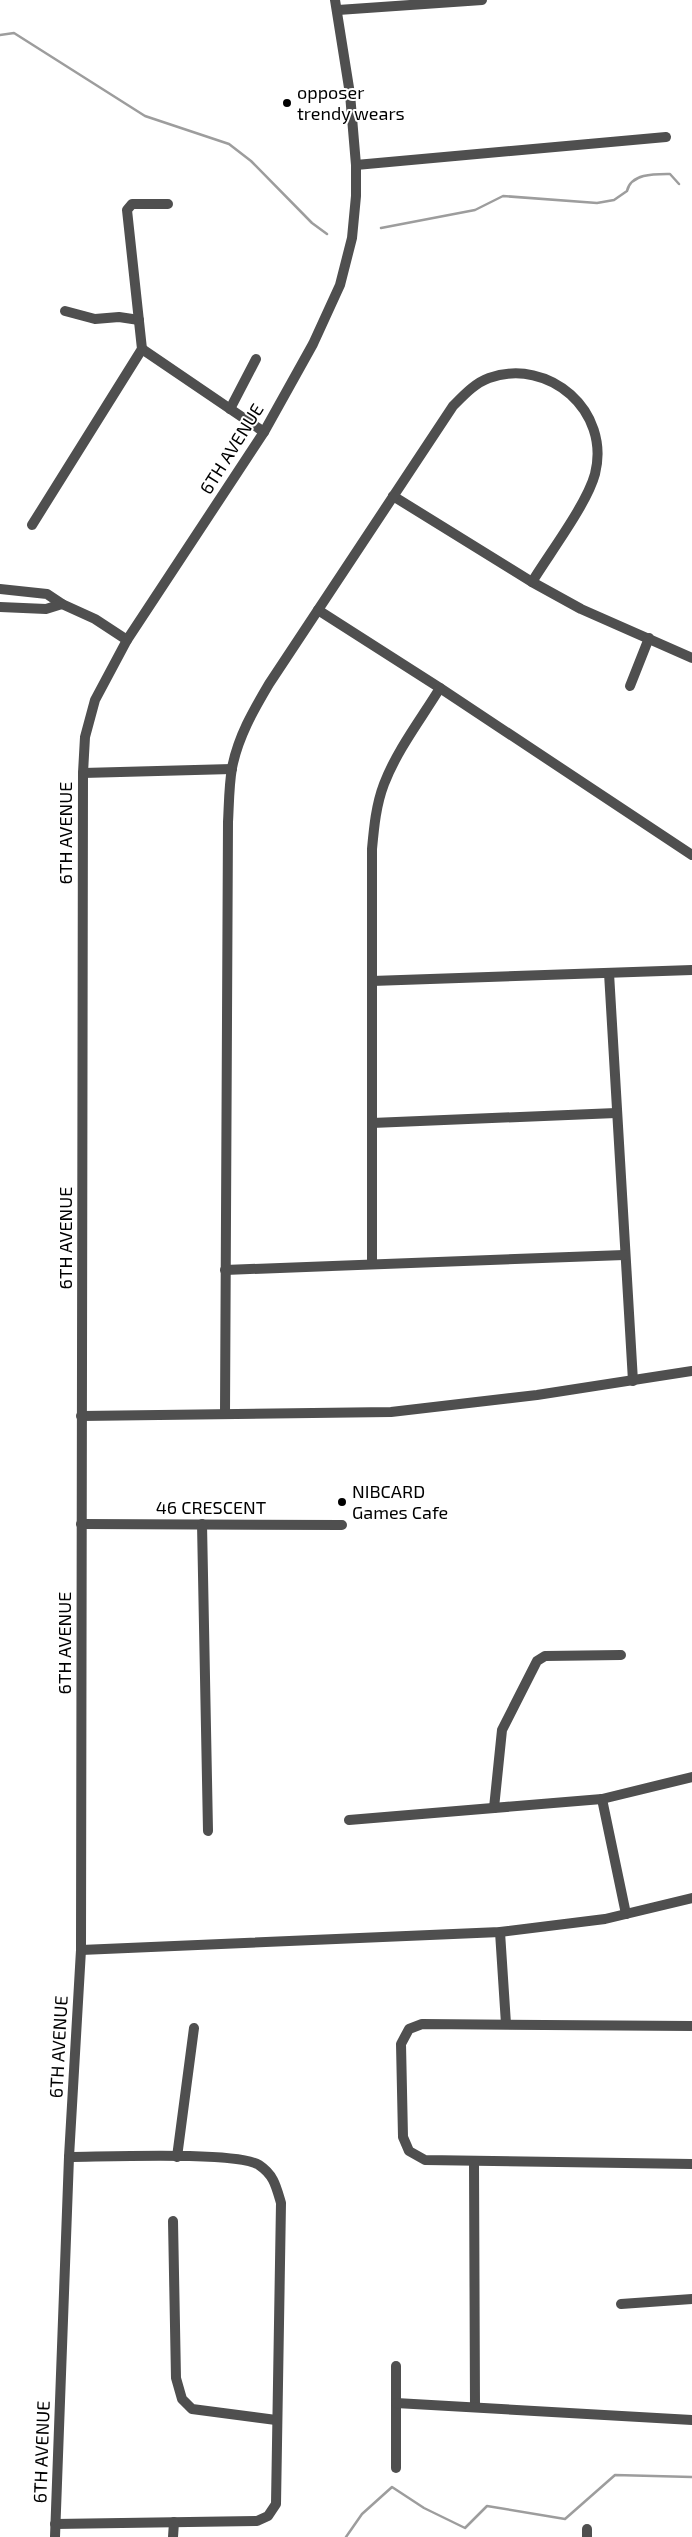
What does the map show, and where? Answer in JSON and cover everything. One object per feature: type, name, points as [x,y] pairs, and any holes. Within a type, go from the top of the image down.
[{"type":"street","points":[[336,5],[482,0]]},
{"type":"street","name":"6TH AVENUE","points":[[55,2537],[69,2156],[81,1950],[83,773],[86,736],[95,700],[126,640],[264,432],[313,344],[340,285],[352,238],[356,196],[356,165],[350,94],[336,5]]},
{"type":"street","points":[[356,165],[666,137]]},
{"type":"street","points":[[32,525],[142,349],[127,210],[132,204],[168,204]]},
{"type":"street","points":[[65,311],[95,319],[119,317],[139,320]]},
{"type":"street","points":[[142,349],[264,432]]},
{"type":"street","points":[[230,409],[256,359]]},
{"type":"street","points":[[225,1414],[228,822],[232,769],[248,719],[453,406],[475,386],[488,379],[510,373],[528,373],[547,378],[566,389],[582,405],[593,427],[598,448],[595,473],[587,494],[532,582]]},
{"type":"street","points":[[393,496],[532,582],[581,609],[692,658]]},
{"type":"street","points":[[0,589],[47,594],[62,604],[95,620],[126,640]]},
{"type":"street","points":[[0,606],[46,609],[62,604]]},
{"type":"street","points":[[318,610],[440,688],[692,855]]},
{"type":"street","points":[[630,686],[648,638]]},
{"type":"street","points":[[372,1263],[372,849],[375,816],[383,786],[393,763],[440,688]]},
{"type":"street","points":[[83,773],[232,769]]},
{"type":"street","points":[[372,981],[692,970]]},
{"type":"street","points":[[609,973],[624,1255],[633,1381]]},
{"type":"street","points":[[372,1123],[616,1113]]},
{"type":"street","points":[[225,1270],[624,1255]]},
{"type":"street","points":[[81,1416],[391,1412],[633,1381],[692,1371]]},
{"type":"street","name":"46 CRESCENT","points":[[81,1524],[342,1525]]},
{"type":"street","points":[[202,1524],[208,1831]]},
{"type":"street","points":[[494,1808],[502,1730],[537,1661],[544,1656],[621,1655]]},
{"type":"street","points":[[349,1820],[602,1799],[692,1777]]},
{"type":"street","points":[[602,1799],[626,1914]]},
{"type":"street","points":[[81,1950],[500,1932],[626,1914],[692,1898]]},
{"type":"street","points":[[500,1932],[506,2024]]},
{"type":"street","points":[[692,2026],[422,2024],[409,2029],[401,2044],[403,2137],[409,2151],[425,2160],[692,2164]]},
{"type":"street","points":[[177,2157],[194,2028]]},
{"type":"street","points":[[55,2524],[257,2521],[268,2516],[276,2504],[281,2203],[274,2178],[257,2164],[242,2160],[69,2156]]},
{"type":"street","points":[[474,2162],[475,2407]]},
{"type":"street","points":[[173,2220],[176,2378],[182,2399],[192,2409],[276,2420]]},
{"type":"street","points":[[621,2304],[692,2298]]},
{"type":"street","points":[[396,2366],[396,2468]]},
{"type":"street","points":[[396,2404],[692,2420]]},
{"type":"street","points":[[173,2537],[174,2522]]},
{"type":"waterway","points":[[0,35],[14,33],[145,116],[229,144],[251,161],[312,223],[327,234]]},
{"type":"waterway","points":[[381,228],[475,210],[503,196],[597,203],[614,200],[627,191],[633,181],[645,176],[670,174],[679,184]]},
{"type":"waterway","points":[[346,2537],[362,2514],[392,2487],[424,2508],[465,2528],[487,2506],[565,2519],[615,2475],[692,2477]]},
{"type":"place","name":"opposer trendy wears","points":[[287,103]]},
{"type":"place","name":"NIBCARD Games Cafe","points":[[342,1502]]}]
